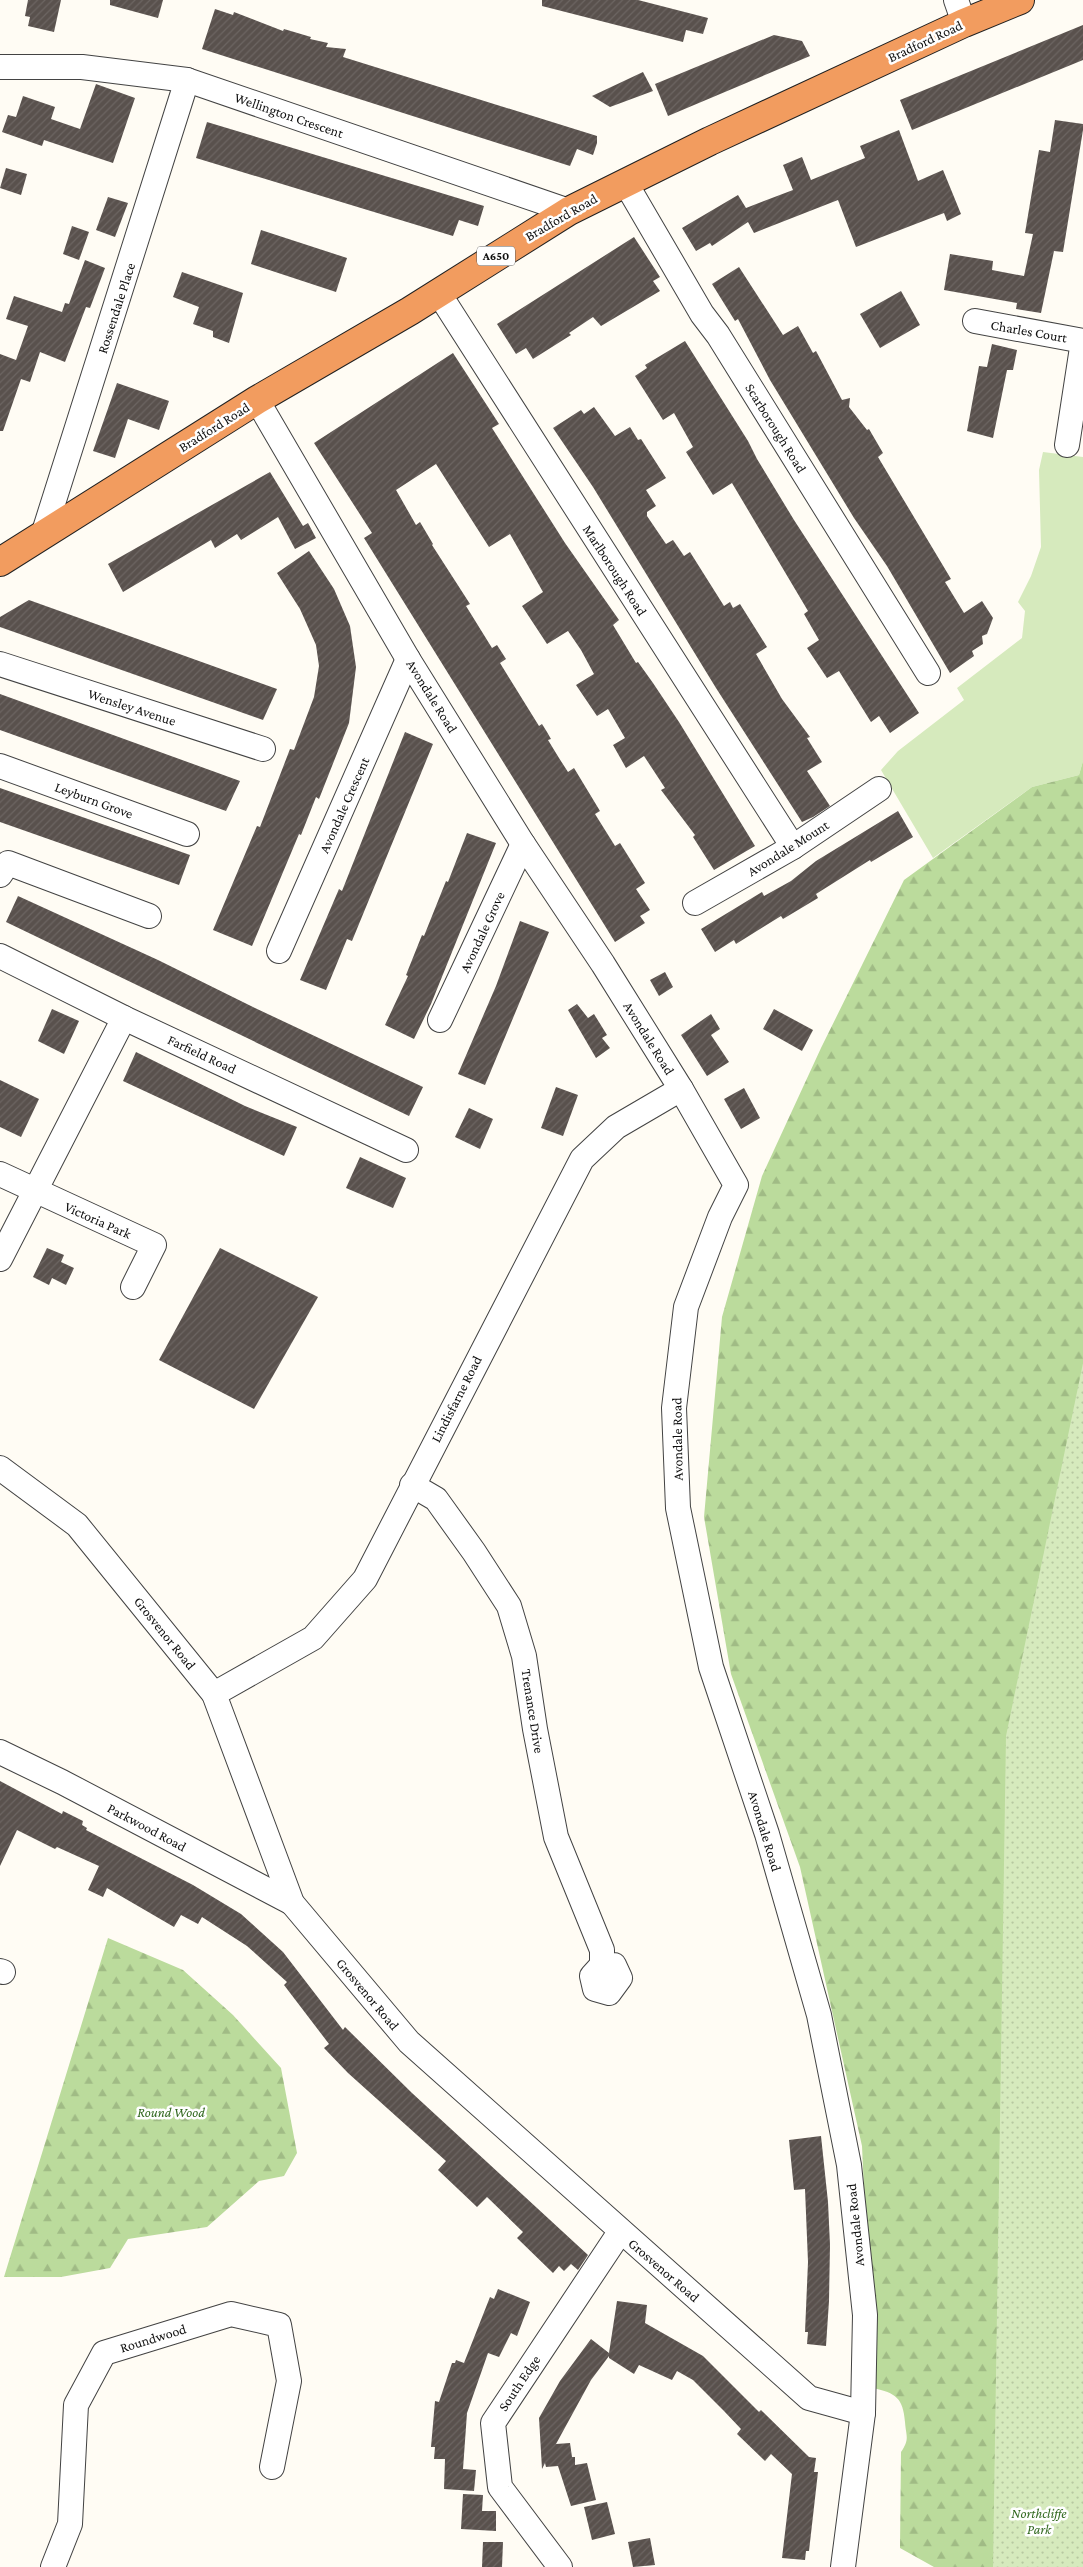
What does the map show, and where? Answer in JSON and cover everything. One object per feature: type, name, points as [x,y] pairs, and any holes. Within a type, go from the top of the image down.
[{"type":"highway","name":"Bradford Road","points":[[0,562],[257,400],[569,211],[960,11],[1020,0]]},
{"type":"street","name":"Wellington Crescent","points":[[0,67],[82,67],[187,80],[569,211]]},
{"type":"street","name":"Rossendale Place","points":[[43,535],[187,80]]},
{"type":"street","name":"Scarborough Road","points":[[625,182],[702,314],[718,335],[928,673]]},
{"type":"street","name":"Marlborough Road","points":[[438,292],[793,847]]},
{"type":"street","name":"Charles Court","points":[[974,321],[1083,341]]},
{"type":"street","points":[[1067,444],[1083,341]]},
{"type":"street","name":"Avondale Road","points":[[257,400],[408,659],[681,1089],[736,1185],[720,1217],[686,1307],[674,1408],[678,1508],[711,1667],[767,1834],[819,2015],[849,2165],[865,2314],[863,2413],[843,2567]]},
{"type":"street","name":"Avondale Crescent","points":[[279,951],[408,659]]},
{"type":"street","name":"Wensley Avenue","points":[[0,664],[263,749]]},
{"type":"street","name":"Leyburn Grove","points":[[0,766],[187,834]]},
{"type":"street","name":"Avondale Mount","points":[[696,903],[793,847],[879,789]]},
{"type":"street","name":"Avondale Grove","points":[[440,1020],[524,844]]},
{"type":"street","points":[[0,875],[8,863],[149,916]]},
{"type":"street","name":"Farfield Road","points":[[0,956],[124,1018],[406,1150]]},
{"type":"street","points":[[0,1259],[124,1018]]},
{"type":"street","name":"Lindisfarne Road","points":[[214,1694],[313,1638],[365,1579],[582,1159],[616,1127],[681,1089]]},
{"type":"street","name":"Victoria Park","points":[[0,1174],[154,1245],[133,1287]]},
{"type":"street","name":"Grosvenor Road","points":[[0,1468],[77,1525],[214,1694],[292,1903],[409,2042],[620,2232],[810,2398],[863,2413]]},
{"type":"street","name":"Trenance Drive","points":[[412,1485],[436,1499],[509,1606],[524,1656],[534,1729],[556,1837],[602,1950],[602,1965]]},
{"type":"street","name":"Parkwood Road","points":[[0,1752],[62,1782],[292,1903]]},
{"type":"street","name":"South Edge","points":[[560,2567],[500,2487],[493,2423],[620,2232]]},
{"type":"street","name":"Roundwood","points":[[53,2567],[70,2524],[76,2405],[104,2354],[231,2314],[279,2325],[289,2381],[272,2467]]},
{"type":"green space","points":[[1043,452],[1083,457],[1083,761],[1079,775],[1032,787],[933,858],[881,770],[898,751],[964,700],[957,688],[1022,638],[1025,611],[1018,602],[1031,576],[1041,547],[1039,470]]},
{"type":"green space","points":[[1083,761],[1083,1653],[1013,2567],[934,2567],[900,2548],[901,2452],[906,2444],[907,2434],[900,2402],[893,2395],[873,2388],[862,2146],[800,1867],[731,1674],[704,1517],[722,1317],[762,1176],[821,1048],[904,880],[1032,787],[1079,775]]},
{"type":"green space","name":"Northcliffe Park","points":[[1083,1363],[1083,2567],[993,2567],[1006,1736]]},
{"type":"green space","name":"Round Wood","points":[[108,1938],[183,1970],[233,2015],[281,2068],[297,2153],[284,2176],[259,2181],[207,2227],[128,2239],[110,2268],[61,2277],[4,2277]]},
{"type":"building","points":[[28,0],[61,0],[54,32],[28,26],[30,17],[25,16]]},
{"type":"building","points":[[110,0],[163,0],[158,18],[110,5]]},
{"type":"building","points":[[542,0],[638,0],[708,18],[703,34],[686,30],[683,42],[542,6]]},
{"type":"building","points":[[215,9],[233,15],[234,12],[283,31],[284,29],[311,37],[310,39],[328,43],[326,47],[346,49],[343,57],[597,136],[593,155],[577,149],[570,166],[202,49]]},
{"type":"building","points":[[1083,25],[1083,60],[912,130],[900,100]]},
{"type":"building","points":[[774,35],[802,41],[810,56],[668,116],[655,84]]},
{"type":"building","points":[[643,72],[653,91],[610,107],[592,96]]},
{"type":"building","points":[[96,84],[135,98],[113,163],[44,140],[42,146],[2,132],[8,115],[16,117],[23,96],[55,107],[51,119],[80,129]]},
{"type":"building","points":[[1055,120],[1083,124],[1083,130],[1063,252],[1054,251],[1041,313],[1016,309],[1017,303],[944,290],[950,254],[993,261],[992,270],[1024,276],[1033,234],[1025,233],[1039,150],[1050,152]]},
{"type":"building","points":[[207,122],[484,206],[478,226],[459,220],[453,236],[196,158]]},
{"type":"building","points":[[899,130],[918,181],[943,170],[961,214],[947,221],[944,213],[856,247],[838,200],[754,233],[748,222],[712,246],[710,243],[696,251],[682,228],[738,195],[746,208],[793,190],[783,165],[802,157],[811,180],[865,158],[860,146]]},
{"type":"building","points":[[6,168],[27,174],[21,195],[0,188]]},
{"type":"building","points":[[108,197],[128,203],[115,237],[96,230]]},
{"type":"building","points":[[72,226],[89,232],[79,260],[63,254]]},
{"type":"building","points":[[261,230],[347,258],[336,292],[251,264]]},
{"type":"building","points":[[634,237],[660,277],[653,281],[660,291],[601,326],[593,317],[569,333],[571,335],[533,359],[526,348],[516,354],[497,324]]},
{"type":"building","points":[[85,260],[105,268],[90,308],[86,307],[65,362],[40,352],[30,382],[21,379],[3,431],[0,431],[0,354],[16,360],[28,326],[6,319],[14,296],[62,312],[65,303],[69,304]]},
{"type":"building","points":[[739,267],[783,335],[798,326],[813,353],[816,351],[842,400],[850,398],[849,407],[867,430],[869,429],[883,453],[878,457],[951,579],[945,582],[964,613],[982,601],[993,618],[987,634],[982,636],[983,644],[972,651],[974,656],[950,673],[887,566],[854,518],[770,380],[738,319],[735,321],[712,284]]},
{"type":"building","points":[[182,272],[243,293],[229,343],[213,337],[213,331],[193,324],[199,307],[173,297]]},
{"type":"building","points":[[901,291],[920,325],[880,348],[860,314]]},
{"type":"building","points":[[685,341],[748,441],[794,520],[919,713],[890,733],[879,716],[871,722],[839,671],[827,678],[807,648],[819,640],[804,614],[808,611],[732,483],[713,495],[686,452],[693,447],[674,413],[663,420],[635,376],[647,368],[645,365]]},
{"type":"building","points":[[992,344],[1017,350],[1013,370],[1007,370],[993,438],[967,431],[979,366],[987,367]]},
{"type":"building","points":[[453,353],[499,424],[492,428],[565,543],[619,620],[613,625],[636,663],[638,662],[679,722],[755,846],[714,870],[693,837],[695,835],[661,790],[665,788],[644,756],[626,768],[613,745],[625,738],[608,709],[597,716],[576,685],[594,674],[581,650],[568,631],[547,644],[522,606],[543,592],[510,534],[489,547],[436,464],[396,490],[416,525],[420,522],[432,545],[470,604],[466,606],[492,648],[497,645],[506,659],[500,663],[539,726],[542,724],[547,732],[551,739],[548,740],[559,758],[568,772],[574,768],[600,811],[595,814],[615,846],[620,843],[645,883],[636,889],[650,910],[640,916],[645,923],[615,942],[364,538],[372,533],[314,443]]},
{"type":"building","points":[[117,383],[169,401],[159,430],[128,419],[115,458],[93,451]]},
{"type":"building","points":[[594,407],[615,436],[630,427],[638,440],[641,439],[666,478],[646,490],[656,506],[647,512],[647,516],[666,544],[673,540],[684,556],[690,552],[724,606],[730,602],[733,608],[740,604],[767,647],[756,654],[782,699],[810,737],[807,738],[822,762],[807,771],[830,806],[813,817],[802,822],[716,688],[593,487],[553,428],[581,410],[584,414]]},
{"type":"building","points":[[270,472],[303,526],[308,523],[316,538],[295,549],[278,517],[241,540],[237,534],[215,548],[211,540],[123,592],[108,564]]},
{"type":"building","points":[[309,551],[334,589],[350,626],[356,667],[349,723],[319,799],[316,797],[301,835],[299,834],[252,946],[213,930],[257,826],[260,827],[290,749],[294,750],[314,697],[319,666],[316,645],[300,609],[277,573]]},
{"type":"building","points":[[29,600],[277,689],[263,720],[0,627],[0,617]]},
{"type":"building","points":[[0,694],[240,781],[226,811],[0,730]]},
{"type":"building","points":[[405,732],[433,744],[352,941],[347,939],[326,990],[300,980],[339,889],[342,891]]},
{"type":"building","points":[[0,788],[190,855],[179,885],[0,822]]},
{"type":"building","points":[[898,811],[913,837],[871,862],[870,860],[816,894],[818,898],[783,919],[781,916],[736,944],[734,940],[715,952],[701,929],[762,892],[764,896],[791,881],[816,861]]},
{"type":"building","points":[[467,833],[496,843],[431,1004],[414,1039],[385,1025],[408,976],[406,975],[422,935],[424,936],[446,881],[448,882]]},
{"type":"building","points":[[18,896],[158,960],[423,1087],[409,1116],[6,922]]},
{"type":"building","points":[[520,921],[549,932],[485,1085],[458,1074],[496,986]]},
{"type":"building","points":[[665,972],[673,987],[659,996],[650,980]]},
{"type":"building","points":[[577,1004],[588,1018],[594,1014],[607,1035],[602,1038],[610,1048],[596,1058],[568,1010]]},
{"type":"building","points":[[52,1009],[79,1021],[64,1054],[38,1041]]},
{"type":"building","points":[[774,1009],[813,1030],[802,1051],[763,1029]]},
{"type":"building","points":[[711,1014],[720,1029],[711,1035],[729,1062],[707,1076],[681,1035]]},
{"type":"building","points":[[136,1052],[245,1106],[297,1127],[284,1156],[123,1081]]},
{"type":"building","points":[[0,1080],[39,1099],[21,1137],[0,1127]]},
{"type":"building","points":[[556,1087],[578,1095],[563,1136],[541,1128]]},
{"type":"building","points":[[744,1088],[760,1118],[741,1129],[724,1099]]},
{"type":"building","points":[[469,1108],[493,1119],[480,1149],[455,1137]]},
{"type":"building","points":[[360,1157],[406,1178],[393,1208],[346,1188]]},
{"type":"building","points":[[47,1248],[64,1255],[61,1262],[74,1268],[66,1285],[52,1278],[49,1285],[33,1277]]},
{"type":"building","points":[[220,1248],[318,1297],[254,1409],[159,1360]]},
{"type":"building","points":[[0,1781],[62,1814],[63,1811],[83,1821],[82,1825],[87,1828],[86,1830],[193,1885],[241,1914],[283,1952],[343,2030],[345,2027],[412,2093],[588,2255],[578,2270],[571,2264],[564,2271],[559,2266],[553,2273],[517,2238],[523,2232],[487,2197],[477,2207],[438,2170],[446,2161],[348,2073],[324,2048],[329,2044],[284,1985],[287,1982],[247,1946],[202,1917],[198,1924],[181,1915],[174,1927],[107,1888],[103,1897],[88,1890],[99,1866],[57,1847],[55,1849],[17,1830],[0,1866]]},
{"type":"building","points":[[821,2136],[828,2202],[830,2245],[826,2346],[807,2344],[808,2332],[805,2332],[808,2262],[805,2189],[794,2190],[789,2140]]},
{"type":"building","points":[[498,2289],[530,2302],[517,2336],[511,2333],[499,2357],[488,2353],[467,2413],[463,2469],[476,2470],[474,2491],[444,2489],[445,2459],[434,2459],[435,2447],[431,2447],[435,2401],[439,2402],[452,2363],[455,2363],[456,2360],[464,2363],[490,2297],[494,2299]]},
{"type":"building","points":[[617,2301],[647,2305],[645,2323],[703,2356],[759,2412],[761,2410],[809,2457],[816,2458],[814,2472],[818,2472],[809,2551],[806,2551],[805,2560],[782,2558],[792,2474],[771,2454],[765,2461],[737,2434],[741,2429],[724,2411],[693,2380],[677,2371],[672,2380],[639,2365],[634,2374],[609,2358],[609,2356],[591,2380],[556,2444],[570,2443],[572,2457],[575,2457],[575,2465],[587,2463],[596,2500],[571,2506],[558,2466],[546,2467],[545,2463],[542,2469],[539,2418],[560,2381],[591,2339],[609,2353]]},
{"type":"building","points":[[463,2494],[483,2495],[482,2511],[496,2511],[496,2531],[461,2529]]},
{"type":"building","points":[[607,2502],[615,2534],[592,2540],[584,2507]]},
{"type":"building","points":[[650,2538],[655,2565],[633,2567],[628,2542]]},
{"type":"building","points":[[483,2542],[503,2542],[502,2567],[482,2567]]}]
